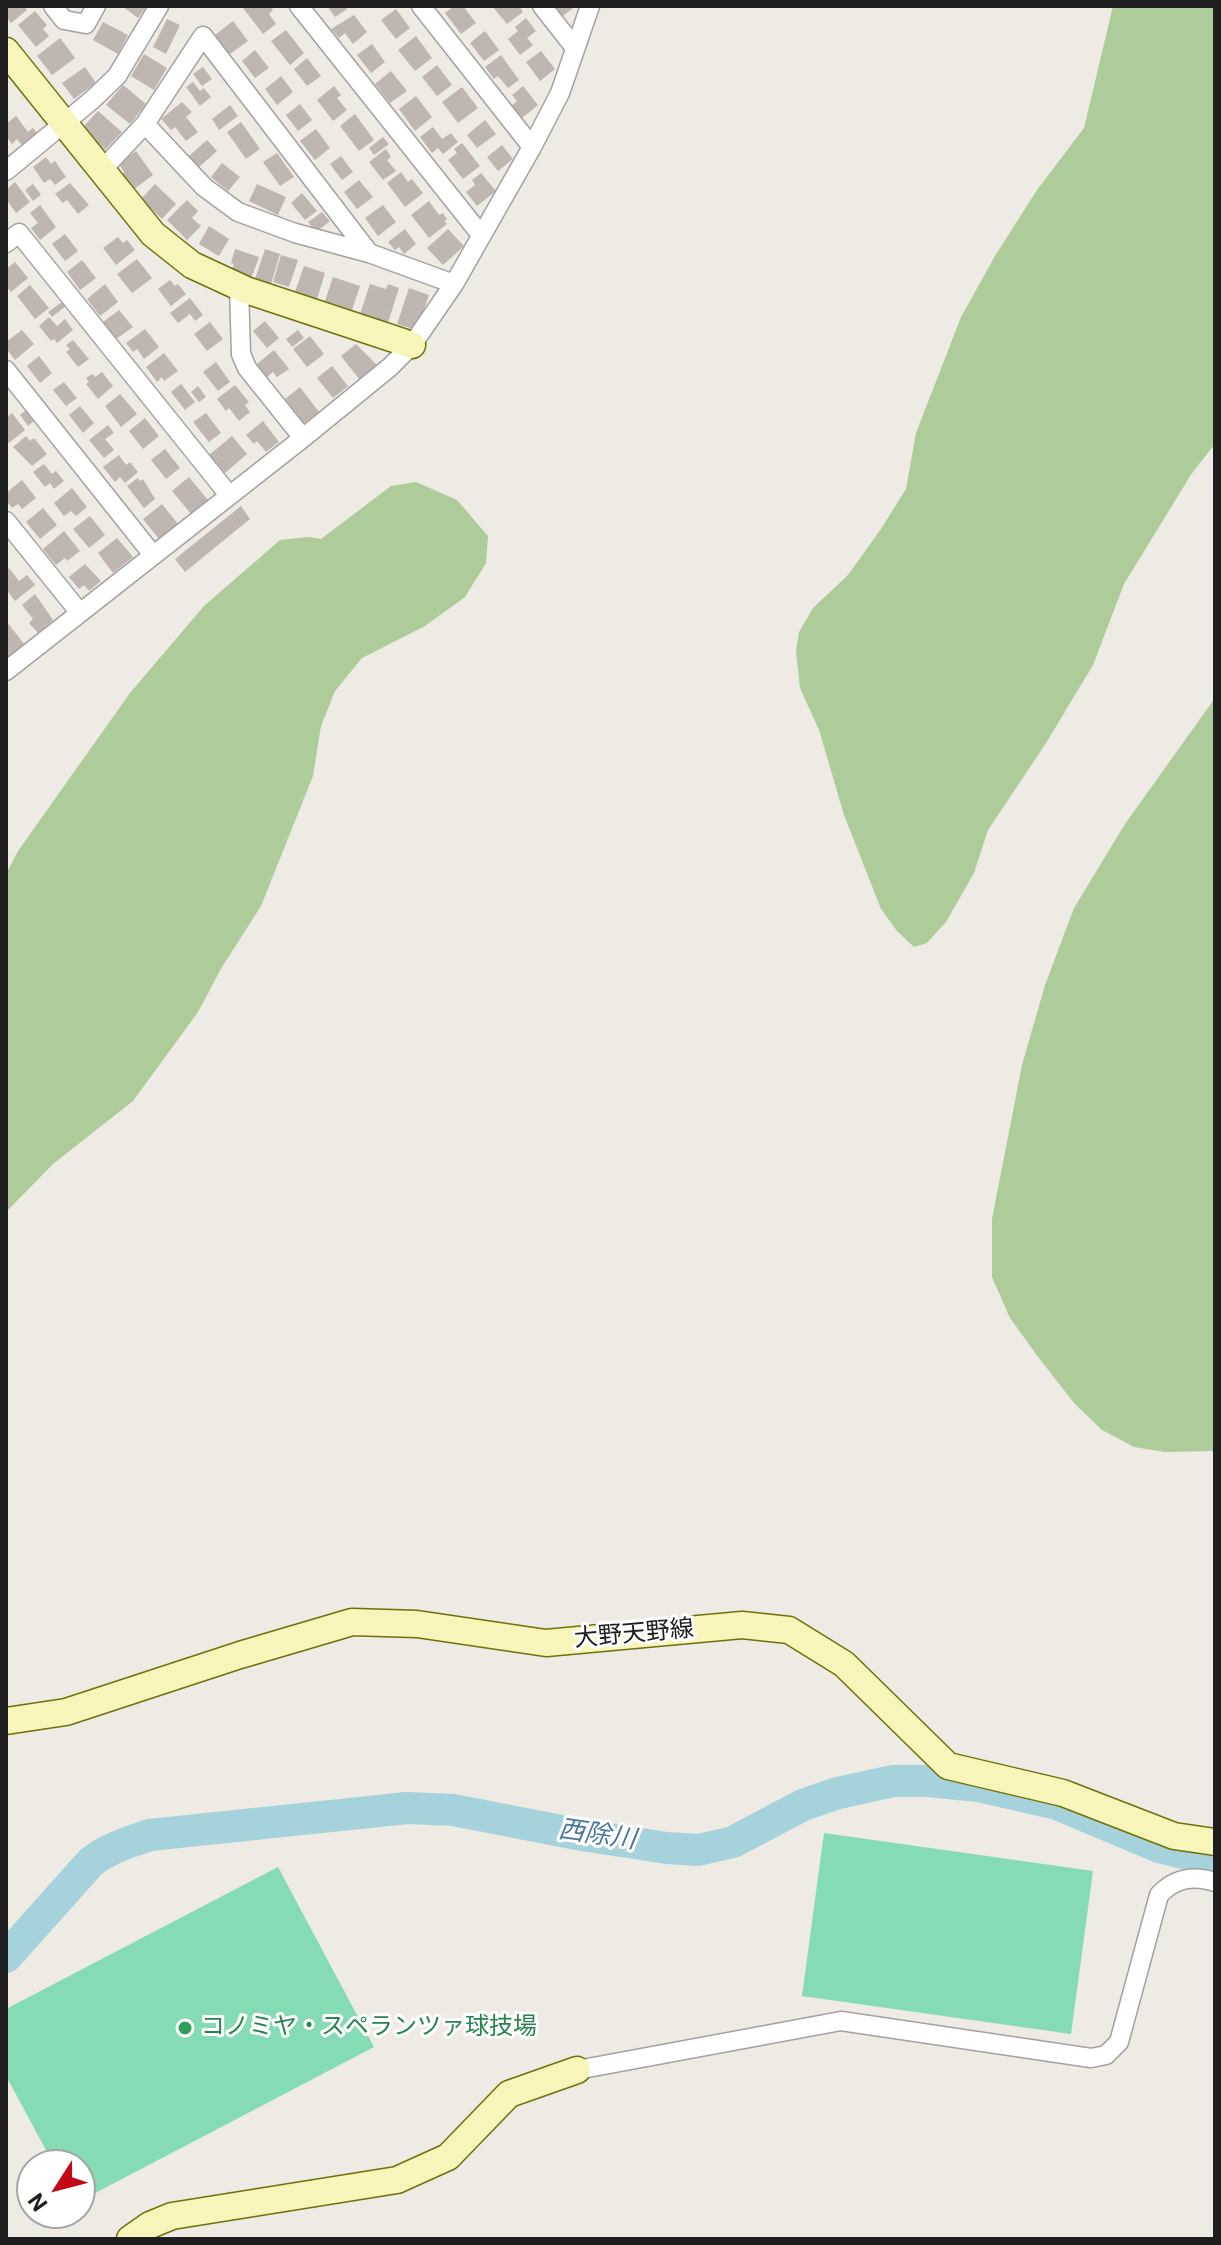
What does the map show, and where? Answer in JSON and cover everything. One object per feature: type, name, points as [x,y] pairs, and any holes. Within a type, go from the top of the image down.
[{"type":"main road","points":[[6,51],[153,234],[192,265],[239,287],[412,345]]},
{"type":"main road","name":"大野天野線","points":[[6,1721],[66,1712],[352,1622],[417,1624],[546,1643],[742,1625],[789,1630],[844,1664],[948,1766],[1063,1793],[1174,1836],[1215,1842]]},
{"type":"main road","points":[[130,2239],[150,2225],[172,2216],[397,2180],[448,2157],[509,2094],[577,2070]]},
{"type":"street","points":[[53,6],[64,20],[86,24],[96,6]]},
{"type":"street","points":[[6,171],[117,76],[159,6]]},
{"type":"street","points":[[299,6],[481,235]]},
{"type":"street","points":[[421,6],[532,147]]},
{"type":"street","points":[[542,6],[575,48]]},
{"type":"street","points":[[6,671],[303,438],[390,367],[412,345],[454,284],[532,147],[560,93],[590,6]]},
{"type":"street","points":[[101,171],[145,124],[203,36],[369,253]]},
{"type":"street","points":[[145,124],[204,187],[238,212],[295,233],[369,253],[454,284]]},
{"type":"street","points":[[6,243],[19,233],[229,495]]},
{"type":"street","points":[[239,287],[241,354],[247,368],[303,438]]},
{"type":"street","points":[[6,370],[153,555]]},
{"type":"street","points":[[6,521],[80,613]]},
{"type":"street","points":[[577,2070],[841,2021],[1091,2058],[1106,2055],[1119,2042],[1159,1895],[1171,1882],[1199,1877],[1215,1882]]},
{"type":"green space","points":[[1113,6],[1215,6],[1215,444],[1192,473],[1124,584],[1093,665],[988,830],[974,873],[946,922],[927,943],[914,947],[881,909],[844,815],[819,730],[800,688],[796,651],[799,632],[813,608],[848,575],[906,489],[916,433],[961,317],[1037,190],[1084,128]]},
{"type":"green space","points":[[416,482],[457,500],[488,536],[486,563],[465,597],[425,626],[362,658],[335,691],[321,726],[313,776],[261,906],[198,1012],[133,1101],[53,1164],[6,1212],[6,874],[18,851],[130,693],[204,606],[280,540],[321,539],[391,486]]},
{"type":"green space","points":[[1215,698],[1215,1451],[1165,1452],[1134,1447],[1102,1430],[1074,1403],[1039,1358],[1010,1318],[992,1277],[992,1219],[1022,1065],[1045,985],[1074,908],[1125,824]]},
{"type":"green space","points":[[824,1833],[1093,1871],[1071,2034],[802,1996]]},
{"type":"green space","name":"コノミヤ・スペランツァ球技場","points":[[278,1867],[374,2047],[96,2193],[96,2149],[45,2149],[6,2076],[6,2009]]},
{"type":"building","points":[[6,6],[24,6],[27,10],[11,23],[6,17]]},
{"type":"building","points":[[122,6],[147,6],[138,18]]},
{"type":"building","points":[[270,6],[273,10],[269,14],[276,24],[263,34],[243,8]]},
{"type":"building","points":[[327,6],[344,6],[347,9],[335,17]]},
{"type":"building","points":[[454,6],[463,6],[476,23],[461,34],[445,13]]},
{"type":"building","points":[[492,6],[519,6],[523,12],[507,24]]},
{"type":"building","points":[[553,6],[576,6],[561,17]]},
{"type":"building","points":[[396,9],[410,28],[396,39],[381,20]]},
{"type":"building","points":[[35,11],[47,25],[43,29],[49,36],[36,47],[18,25]]},
{"type":"building","points":[[354,15],[367,32],[353,44],[345,33],[339,38],[331,29]]},
{"type":"building","points":[[526,18],[536,31],[527,38],[533,45],[520,55],[508,39],[518,31],[515,27]]},
{"type":"building","points":[[167,19],[180,25],[166,54],[153,47]]},
{"type":"building","points":[[233,21],[248,41],[230,54],[215,35]]},
{"type":"building","points":[[103,22],[128,35],[118,54],[93,40]]},
{"type":"building","points":[[286,30],[304,53],[290,65],[271,41]]},
{"type":"building","points":[[485,31],[499,50],[484,61],[470,43]]},
{"type":"building","points":[[416,36],[432,58],[415,71],[398,50]]},
{"type":"building","points":[[60,38],[75,58],[52,75],[37,56]]},
{"type":"building","points":[[372,44],[385,62],[371,73],[357,55]]},
{"type":"building","points":[[255,50],[269,68],[255,78],[242,61]]},
{"type":"building","points":[[541,51],[555,69],[540,81],[526,62]]},
{"type":"building","points":[[144,54],[167,68],[154,90],[131,76]]},
{"type":"building","points":[[501,55],[519,80],[508,88],[498,76],[494,79],[485,67]]},
{"type":"building","points":[[307,58],[321,76],[307,86],[294,69]]},
{"type":"building","points":[[437,65],[452,85],[437,96],[422,77]]},
{"type":"building","points":[[85,67],[96,83],[74,99],[62,83]]},
{"type":"building","points":[[203,67],[212,79],[202,86],[193,74]]},
{"type":"building","points":[[391,71],[407,91],[390,103],[375,84]]},
{"type":"building","points":[[281,76],[293,92],[277,105],[265,89]]},
{"type":"building","points":[[193,82],[200,91],[204,88],[211,97],[200,106],[186,87]]},
{"type":"building","points":[[123,85],[146,104],[130,124],[106,105]]},
{"type":"building","points":[[334,86],[341,95],[337,98],[347,110],[333,121],[317,100]]},
{"type":"building","points":[[523,86],[538,105],[522,118],[512,105],[517,101],[512,95]]},
{"type":"building","points":[[462,87],[478,108],[458,123],[442,102]]},
{"type":"building","points":[[416,96],[432,117],[415,131],[399,109]]},
{"type":"building","points":[[182,102],[192,112],[186,117],[198,132],[186,141],[175,127],[171,130],[161,119]]},
{"type":"building","points":[[300,104],[312,120],[298,131],[286,115]]},
{"type":"building","points":[[230,105],[238,116],[219,130],[212,119]]},
{"type":"building","points":[[98,111],[122,132],[105,150],[82,128]]},
{"type":"building","points":[[355,114],[374,140],[359,151],[340,126]]},
{"type":"building","points":[[16,116],[28,132],[33,128],[39,136],[24,148],[17,139],[12,144],[6,136],[6,124]]},
{"type":"building","points":[[485,120],[496,134],[477,148],[467,135]]},
{"type":"building","points":[[241,122],[260,149],[246,159],[227,132]]},
{"type":"building","points":[[433,127],[442,139],[451,133],[458,142],[443,154],[438,148],[432,153],[420,137]]},
{"type":"building","points":[[316,129],[330,148],[315,160],[300,141]]},
{"type":"building","points":[[383,137],[389,144],[374,155],[369,148]]},
{"type":"building","points":[[207,140],[217,151],[198,168],[188,157]]},
{"type":"building","points":[[462,143],[480,166],[463,179],[448,160],[457,153],[454,149]]},
{"type":"building","points":[[502,145],[513,159],[498,171],[487,157]]},
{"type":"building","points":[[386,149],[391,157],[387,160],[396,171],[383,180],[369,162]]},
{"type":"building","points":[[136,151],[153,175],[133,190],[119,164]]},
{"type":"building","points":[[277,153],[294,177],[280,186],[263,162]]},
{"type":"building","points":[[341,156],[353,172],[342,180],[330,164]]},
{"type":"building","points":[[46,157],[51,164],[55,161],[66,177],[55,185],[50,179],[44,183],[33,167]]},
{"type":"building","points":[[222,163],[240,177],[228,191],[211,177]]},
{"type":"building","points":[[401,172],[408,182],[412,179],[423,193],[405,207],[387,183]]},
{"type":"building","points":[[481,173],[496,191],[477,206],[466,192],[475,185],[472,180]]},
{"type":"building","points":[[359,180],[373,197],[357,209],[344,192]]},
{"type":"building","points":[[15,182],[30,202],[16,213],[6,199],[6,190]]},
{"type":"building","points":[[70,183],[89,205],[78,214],[67,200],[63,203],[55,194]]},
{"type":"building","points":[[33,184],[41,195],[33,201],[25,190]]},
{"type":"building","points":[[155,184],[176,204],[162,219],[141,199]]},
{"type":"building","points":[[257,184],[286,197],[278,215],[249,201]]},
{"type":"building","points":[[302,193],[317,211],[305,220],[291,203]]},
{"type":"building","points":[[187,200],[198,211],[192,218],[201,226],[187,240],[167,220]]},
{"type":"building","points":[[429,201],[439,215],[443,213],[447,224],[429,238],[411,215]]},
{"type":"building","points":[[40,205],[56,227],[40,240],[31,228],[38,223],[30,213]]},
{"type":"building","points":[[383,205],[396,222],[378,236],[365,218]]},
{"type":"building","points":[[322,212],[330,221],[316,232],[308,222]]},
{"type":"building","points":[[209,226],[229,239],[219,256],[199,244]]},
{"type":"building","points":[[405,229],[416,244],[404,254],[399,247],[395,250],[388,242]]},
{"type":"building","points":[[448,229],[464,246],[443,265],[427,248]]},
{"type":"building","points":[[65,234],[78,251],[65,261],[52,244]]},
{"type":"building","points":[[118,237],[123,243],[127,240],[135,250],[116,265],[103,248]]},
{"type":"building","points":[[235,249],[259,257],[251,279],[231,273]]},
{"type":"building","points":[[265,249],[280,254],[271,284],[255,279]]},
{"type":"building","points":[[281,255],[298,260],[289,287],[273,282]]},
{"type":"building","points":[[137,259],[152,278],[132,293],[117,274]]},
{"type":"building","points":[[82,260],[96,278],[80,290],[67,272]]},
{"type":"building","points":[[15,262],[28,278],[11,292],[6,286],[6,269]]},
{"type":"building","points":[[304,266],[325,273],[317,299],[295,292]]},
{"type":"building","points":[[333,277],[360,286],[352,310],[325,301]]},
{"type":"building","points":[[170,280],[186,294],[171,306],[158,289]]},
{"type":"building","points":[[105,284],[118,302],[100,316],[87,299]]},
{"type":"building","points":[[370,284],[386,289],[388,284],[399,288],[388,323],[360,314]]},
{"type":"building","points":[[30,285],[49,308],[35,319],[17,296]]},
{"type":"building","points":[[409,288],[429,295],[417,330],[397,324]]},
{"type":"building","points":[[190,298],[203,315],[195,321],[190,314],[178,323],[170,313]]},
{"type":"building","points":[[62,302],[66,306],[52,317],[48,312]]},
{"type":"building","points":[[119,310],[133,327],[116,339],[103,322]]},
{"type":"building","points":[[49,317],[57,326],[65,319],[73,330],[57,343],[54,339],[51,341],[39,326]]},
{"type":"building","points":[[265,321],[279,338],[267,348],[253,331]]},
{"type":"building","points":[[210,322],[223,339],[207,351],[194,334]]},
{"type":"building","points":[[145,329],[159,347],[144,359],[137,349],[133,352],[126,343]]},
{"type":"building","points":[[22,330],[34,344],[15,360],[6,348],[6,342]]},
{"type":"building","points":[[298,330],[304,338],[292,347],[286,339]]},
{"type":"building","points":[[310,336],[324,354],[307,367],[293,349]]},
{"type":"building","points":[[73,340],[89,359],[78,367],[66,352],[70,349],[66,345]]},
{"type":"building","points":[[356,344],[378,366],[360,380],[341,356]]},
{"type":"building","points":[[274,350],[289,369],[277,377],[273,372],[267,377],[257,364]]},
{"type":"building","points":[[164,353],[178,371],[157,382],[146,367]]},
{"type":"building","points":[[39,356],[52,373],[40,383],[27,366]]},
{"type":"building","points":[[216,362],[230,382],[218,391],[203,372]]},
{"type":"building","points":[[332,366],[348,386],[333,398],[317,378]]},
{"type":"building","points":[[102,372],[113,386],[98,399],[86,384],[89,382],[86,378]]},
{"type":"building","points":[[64,382],[77,398],[66,406],[53,390]]},
{"type":"building","points":[[181,384],[195,402],[185,410],[171,392]]},
{"type":"building","points":[[235,385],[249,402],[245,405],[250,412],[239,421],[217,399]]},
{"type":"building","points":[[198,386],[206,397],[199,402],[191,392]]},
{"type":"building","points":[[300,387],[319,412],[304,423],[285,399]]},
{"type":"building","points":[[120,394],[137,414],[121,427],[105,406]]},
{"type":"building","points":[[80,406],[94,423],[83,433],[69,415]]},
{"type":"building","points":[[26,410],[35,420],[28,426],[20,415]]},
{"type":"building","points":[[12,413],[25,430],[9,443],[6,440],[6,418]]},
{"type":"building","points":[[206,413],[221,433],[209,442],[193,422]]},
{"type":"building","points":[[145,418],[159,436],[143,449],[129,431]]},
{"type":"building","points":[[263,421],[279,442],[266,452],[257,441],[254,444],[246,435]]},
{"type":"building","points":[[108,425],[114,433],[105,439],[114,450],[104,458],[89,440]]},
{"type":"building","points":[[26,436],[30,441],[34,438],[47,454],[32,466],[13,447]]},
{"type":"building","points":[[232,436],[247,454],[225,473],[209,455]]},
{"type":"building","points":[[165,449],[180,468],[166,479],[151,460]]},
{"type":"building","points":[[119,455],[126,465],[130,462],[138,472],[125,483],[120,477],[115,482],[103,467]]},
{"type":"building","points":[[44,464],[52,474],[56,471],[64,481],[54,489],[50,483],[45,487],[33,472]]},
{"type":"building","points":[[189,477],[208,500],[191,514],[172,491]]},
{"type":"building","points":[[138,478],[140,481],[143,479],[155,499],[144,508],[127,486]]},
{"type":"building","points":[[22,480],[36,498],[22,509],[18,504],[12,508],[6,500],[6,493]]},
{"type":"building","points":[[72,488],[87,507],[76,516],[71,511],[64,516],[54,503]]},
{"type":"building","points":[[162,504],[178,524],[159,539],[143,519]]},
{"type":"building","points":[[241,506],[250,519],[185,572],[175,559]]},
{"type":"building","points":[[43,508],[57,525],[40,539],[26,522]]},
{"type":"building","points":[[90,516],[105,535],[89,548],[73,529]]},
{"type":"building","points":[[64,531],[80,551],[56,565],[43,549]]},
{"type":"building","points":[[117,538],[133,557],[113,573],[98,553]]},
{"type":"building","points":[[85,564],[101,581],[89,591],[84,585],[79,589],[69,577]]},
{"type":"building","points":[[9,568],[19,581],[27,575],[35,585],[15,601],[6,589],[6,571]]},
{"type":"building","points":[[35,594],[53,620],[38,633],[29,623],[33,619],[22,605]]},
{"type":"building","points":[[6,621],[25,645],[8,659],[6,657]]},
{"type":"waterway","name":"西除川","points":[[6,1957],[91,1862],[127,1843],[150,1835],[407,1808],[453,1810],[582,1835],[698,1850],[733,1842],[803,1805],[838,1793],[893,1781],[928,1781],[978,1786],[1057,1804],[1159,1847],[1215,1861]]},
{"type":"place","name":"コノミヤ・スペランツァ球技場","points":[[185,2028]]}]
